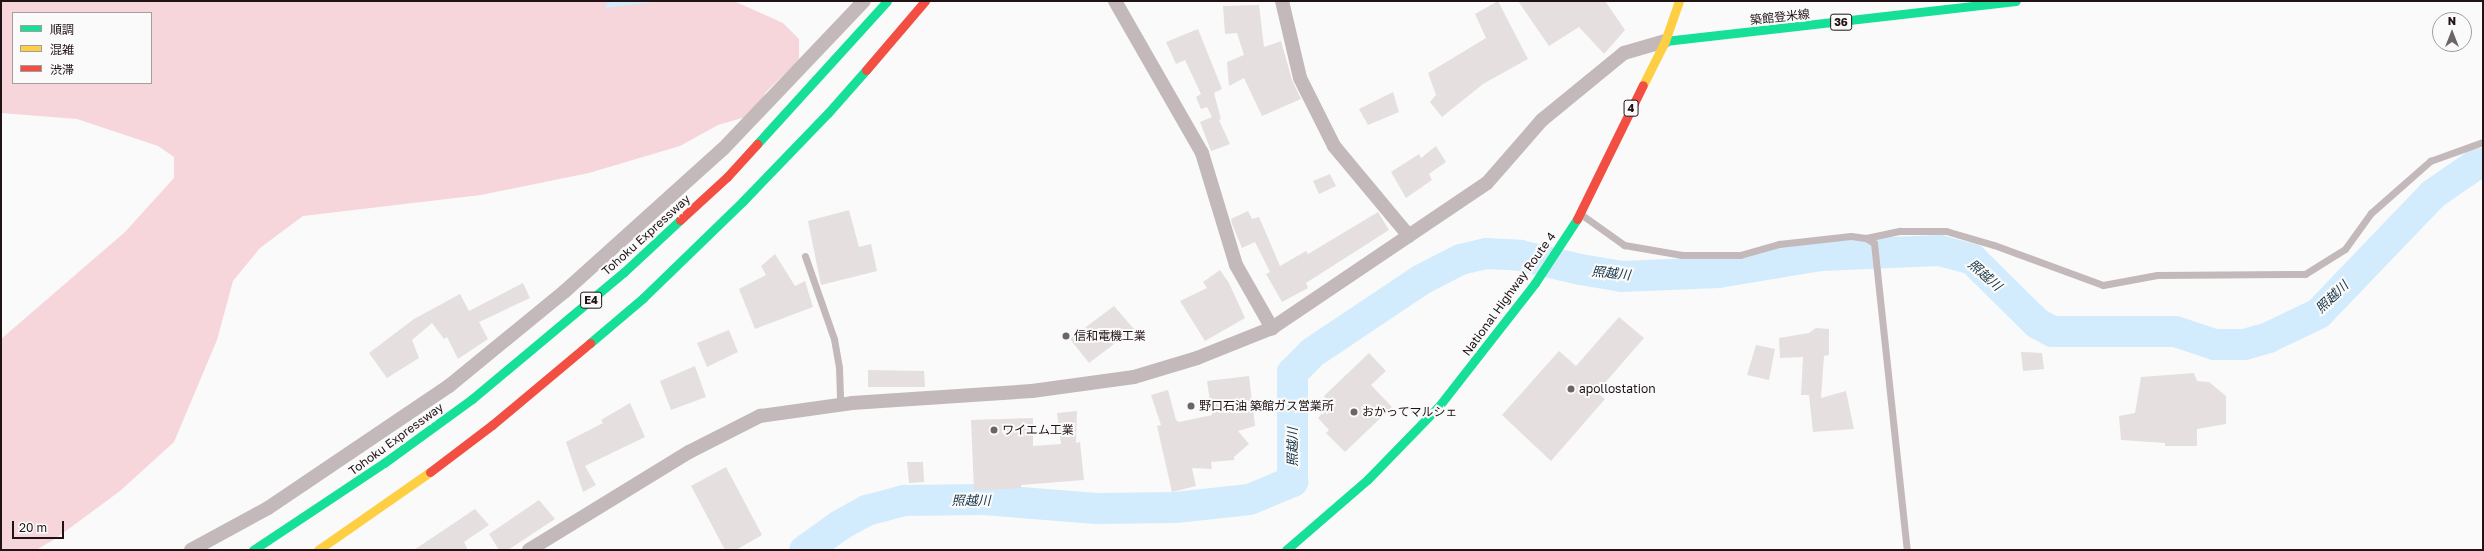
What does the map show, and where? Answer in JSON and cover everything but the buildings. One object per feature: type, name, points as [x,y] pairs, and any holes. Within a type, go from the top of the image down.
[{"type":"main road","name":"Tohoku Expressway","points":[[253,550],[384,463],[472,399],[618,277],[727,176],[887,1]]},
{"type":"main road","points":[[318,550],[403,492],[492,425],[643,298],[743,201],[828,113],[925,1]]},
{"type":"main road","name":"National Highway Route 4","points":[[1286,550],[1368,479],[1439,406],[1535,283],[1580,214],[1665,41],[1679,1]]},
{"type":"main road","name":"築館登米線","points":[[1665,41],[2016,1]]},
{"type":"street","points":[[191,550],[268,508],[449,386],[564,292],[723,149],[864,1]]},
{"type":"street","points":[[1115,1],[1202,153],[1236,265],[1272,328]]},
{"type":"street","points":[[1282,1],[1300,78],[1334,146],[1409,236]]},
{"type":"street","points":[[530,550],[688,452],[760,416],[840,405],[1032,391],[1134,377],[1197,358],[1272,328],[1487,183],[1542,120],[1624,53],[1665,41]]},
{"type":"lane","points":[[1580,214],[1624,245],[1682,255],[1740,255],[1779,244],[1851,236],[1866,238],[1900,230],[1946,230],[1994,245],[2103,285],[2157,275],[2305,274],[2346,249],[2371,214],[2430,162],[2483,142]]},
{"type":"lane","points":[[1866,238],[1874,243],[1879,269],[1907,550]]},
{"type":"lane","points":[[805,256],[834,339],[839,368],[840,405]]},
{"type":"shaded area","points":[[1,1],[734,1],[783,23],[799,39],[799,60],[766,92],[756,114],[718,125],[680,146],[589,173],[481,195],[303,216],[260,248],[233,281],[217,340],[174,442],[120,491],[55,539],[36,550],[1,550],[1,339],[125,232],[174,178],[174,157],[158,146],[77,119],[1,113]]},
{"type":"water","points":[[608,1],[663,1],[605,8]]},
{"type":"waterway","name":"照越川","points":[[804,550],[839,525],[866,510],[904,500],[983,499],[1096,508],[1175,507],[1249,499],[1292,481],[1292,372],[1312,352],[1421,279],[1460,259],[1486,253],[1520,255],[1580,269],[1621,276],[1718,272],[1821,255],[1939,250],[1972,259],[2037,323],[2052,331],[2175,331],[2214,344],[2244,344],[2268,337],[2318,313],[2432,194],[2474,165],[2483,163]]},
{"type":"traffic: fast","points":[[757,144],[887,1]]},
{"type":"traffic: fast","points":[[1665,41],[2016,1]]},
{"type":"traffic: fast","points":[[590,343],[643,298],[743,201],[828,113],[866,70]]},
{"type":"traffic: fast","points":[[1286,550],[1368,479],[1439,406],[1535,283],[1577,219]]},
{"type":"traffic: fast","points":[[253,550],[384,463],[472,399],[624,272],[680,220]]},
{"type":"traffic: slow","points":[[1643,85],[1665,41],[1679,1]]},
{"type":"traffic: slow","points":[[318,550],[430,472]]},
{"type":"traffic: jam","points":[[866,70],[925,1]]},
{"type":"traffic: jam","points":[[1577,219],[1643,85]]},
{"type":"traffic: jam","points":[[680,220],[727,177],[757,144]]},
{"type":"traffic: jam","points":[[430,472],[492,425],[590,343]]},
{"type":"place","name":"信和電機工業","points":[[1066,336]]},
{"type":"place","name":"apollostation","points":[[1571,389]]},
{"type":"place","name":"野口石油 築館ガス営業所","points":[[1191,406]]},
{"type":"place","name":"おかってマルシェ","points":[[1354,412]]},
{"type":"place","name":"ワイエム工業","points":[[994,430]]}]
